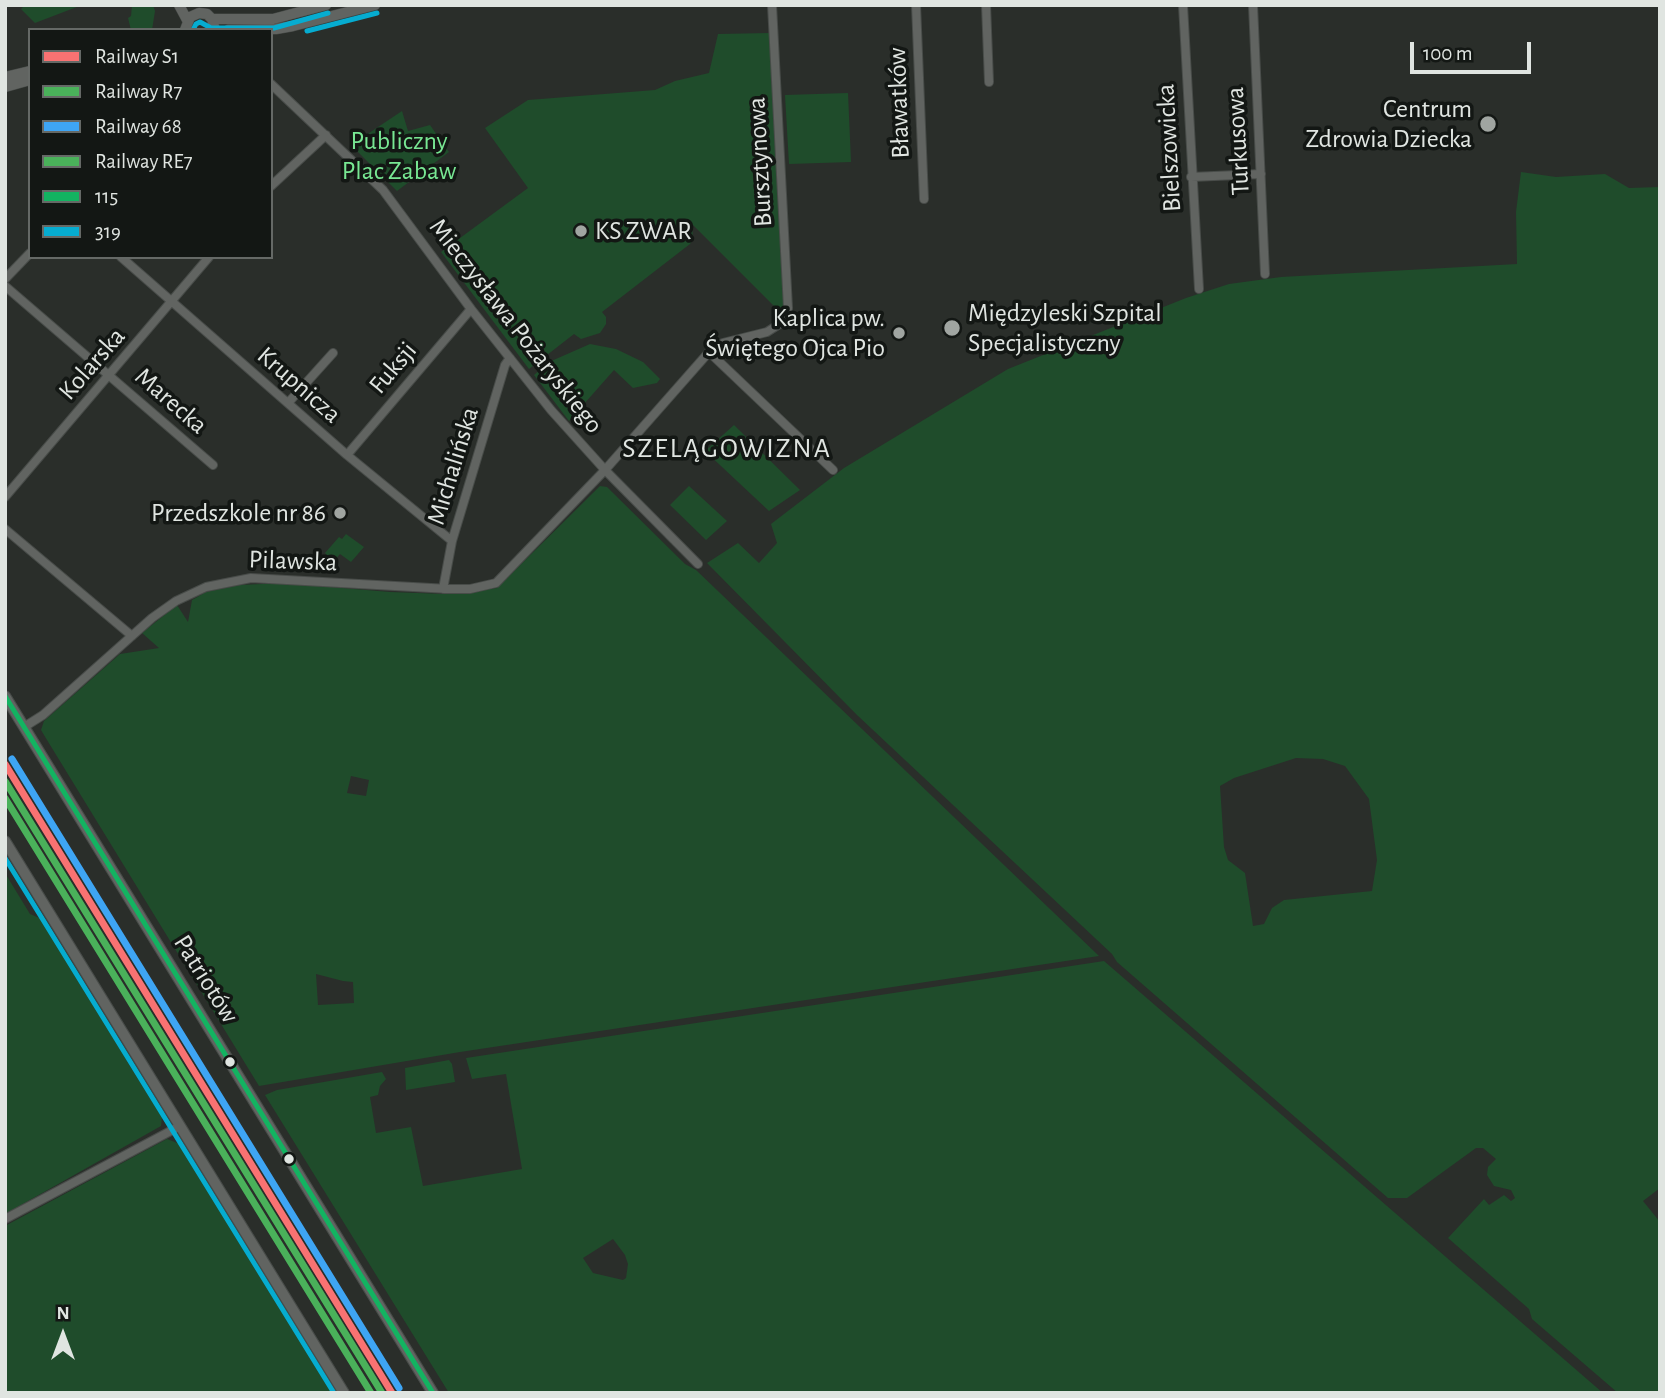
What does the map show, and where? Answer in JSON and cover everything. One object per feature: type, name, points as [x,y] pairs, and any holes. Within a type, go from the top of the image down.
[{"type":"main road","name":"Patriotów","points":[[5,696],[433,1393]]},
{"type":"main road","points":[[5,841],[344,1393]]},
{"type":"street","points":[[179,5],[184,27]]},
{"type":"street","points":[[212,19],[272,19],[326,5]]},
{"type":"street","points":[[273,29],[375,5]]},
{"type":"street","name":"Bursztynowa","points":[[709,352],[723,344],[767,332],[787,317],[772,5]]},
{"type":"street","name":"Bławatków","points":[[916,5],[924,199]]},
{"type":"street","points":[[986,5],[989,82]]},
{"type":"street","name":"Bielszowicka","points":[[1183,5],[1199,289]]},
{"type":"street","name":"Turkusowa","points":[[1253,5],[1265,274]]},
{"type":"street","points":[[184,27],[195,9],[207,14],[214,28]]},
{"type":"street","points":[[5,77],[28,71]]},
{"type":"street","points":[[5,87],[28,81]]},
{"type":"street","name":"Mieczysława Pożaryskiego","points":[[273,86],[383,190],[471,309],[551,410],[605,470],[698,565]]},
{"type":"street","points":[[273,184],[326,135]]},
{"type":"street","points":[[1191,177],[1261,174]]},
{"type":"street","points":[[5,279],[28,255]]},
{"type":"street","name":"Krupnicza","points":[[123,259],[347,455],[452,541]]},
{"type":"street","name":"Kolarska","points":[[5,497],[207,259]]},
{"type":"street","name":"Marecka","points":[[5,286],[213,465]]},
{"type":"street","name":"Fuksji","points":[[347,455],[471,309]]},
{"type":"street","points":[[709,352],[833,470]]},
{"type":"street","name":"Pilawska","points":[[24,727],[43,715],[152,618],[186,596],[206,587],[238,579],[275,578],[443,589],[470,589],[496,583],[605,470],[709,352]]},
{"type":"street","points":[[288,403],[333,353]]},
{"type":"street","name":"Michalińska","points":[[443,589],[452,541],[505,365],[510,358]]},
{"type":"street","points":[[5,529],[132,636]]},
{"type":"street","points":[[5,1219],[180,1126]]},
{"type":"green space","points":[[25,5],[82,5],[35,23],[21,9]]},
{"type":"green space","points":[[132,5],[153,5],[155,11],[152,28],[130,28],[128,18],[131,16]]},
{"type":"green space","name":"KS ZWAR","points":[[770,33],[784,309],[778,310],[692,224],[693,239],[690,244],[602,312],[606,317],[606,324],[600,333],[581,339],[574,334],[529,369],[441,252],[528,188],[485,128],[528,100],[655,90],[675,81],[709,73],[718,34]]},
{"type":"green space","points":[[848,93],[851,162],[789,164],[785,95]]},
{"type":"green space","name":"Publiczny Plac Zabaw","points":[[402,111],[408,131],[430,125],[449,152],[397,191],[351,145]]},
{"type":"green space","points":[[1521,172],[1556,177],[1605,174],[1629,188],[1660,187],[1660,1188],[1643,1201],[1660,1222],[1660,1393],[1618,1393],[1532,1319],[1529,1309],[1448,1238],[1484,1199],[1489,1205],[1504,1195],[1511,1201],[1515,1198],[1511,1190],[1494,1186],[1487,1175],[1488,1167],[1496,1159],[1483,1148],[1476,1148],[1407,1198],[1388,1198],[1117,962],[1112,954],[857,715],[707,563],[738,543],[759,563],[777,543],[771,524],[844,468],[1008,369],[1186,298],[1229,284],[1281,277],[1517,264],[1516,212]],"holes":[[[1296,758],[1323,759],[1345,766],[1369,799],[1377,860],[1372,891],[1284,900],[1272,908],[1264,924],[1253,926],[1245,873],[1228,860],[1224,847],[1220,786],[1234,778]]]},
{"type":"green space","points":[[590,344],[616,349],[643,362],[660,379],[657,383],[633,388],[614,370],[569,421],[534,375],[549,362]]},
{"type":"green space","points":[[734,425],[800,490],[769,511],[705,451]]},
{"type":"green space","points":[[600,486],[607,487],[1099,956],[460,1052],[259,1086],[41,730],[44,721],[120,654],[159,648],[142,633],[177,605],[188,622],[192,600],[206,592],[240,585],[283,583],[444,594],[497,588]],"holes":[[[351,776],[369,780],[366,796],[347,793]],[[316,974],[353,982],[354,1003],[318,1005]]]},
{"type":"green space","points":[[689,486],[727,521],[706,540],[670,505]]},
{"type":"green space","points":[[346,534],[364,547],[351,562],[340,554],[333,562],[325,553],[339,537],[342,539]]},
{"type":"green space","points":[[5,873],[30,914],[44,920],[162,1117],[161,1126],[5,1214]]},
{"type":"green space","points":[[1104,961],[1603,1393],[449,1393],[265,1095],[277,1090],[382,1072],[386,1079],[380,1086],[378,1095],[370,1097],[376,1133],[411,1127],[423,1186],[522,1169],[506,1074],[472,1079],[466,1058]],"holes":[[[613,1239],[628,1264],[626,1278],[623,1280],[593,1273],[583,1258]]]},
{"type":"green space","points":[[449,1060],[455,1082],[406,1090],[405,1068]]},
{"type":"green space","points":[[167,1139],[180,1144],[335,1393],[5,1393],[5,1226]]},
{"type":"rail line","name":"68","points":[[12,759],[399,1388]]},
{"type":"rail line","name":"S1","points":[[5,764],[392,1393]]},
{"type":"rail line","name":"R7","points":[[5,781],[382,1393]]},
{"type":"rail line","name":"RE7","points":[[5,798],[371,1393]]},
{"type":"transit line","name":"319","points":[[273,28],[328,13]]},
{"type":"transit line","name":"319","points":[[307,31],[377,13]]},
{"type":"transit line","name":"319","points":[[194,28],[200,22],[211,28]]},
{"type":"transit line","name":"319","points":[[211,28],[273,28]]},
{"type":"transit line","name":"115","points":[[5,696],[433,1393]]},
{"type":"transit line","name":"319","points":[[5,858],[334,1393]]},
{"type":"place","name":"Centrum Zdrowia Dziecka","points":[[1488,124]]},
{"type":"place","name":"KS ZWAR","points":[[581,231]]},
{"type":"place","name":"Międzyleski Szpital Specjalistyczny","points":[[952,328]]},
{"type":"place","name":"Kaplica pw. Świętego Ojca Pio","points":[[899,333]]},
{"type":"place","name":"Przedszkole nr 86","points":[[340,513]]},
{"type":"district","name":"SZELĄGOWIZNA","points":[[727,449]]}]
